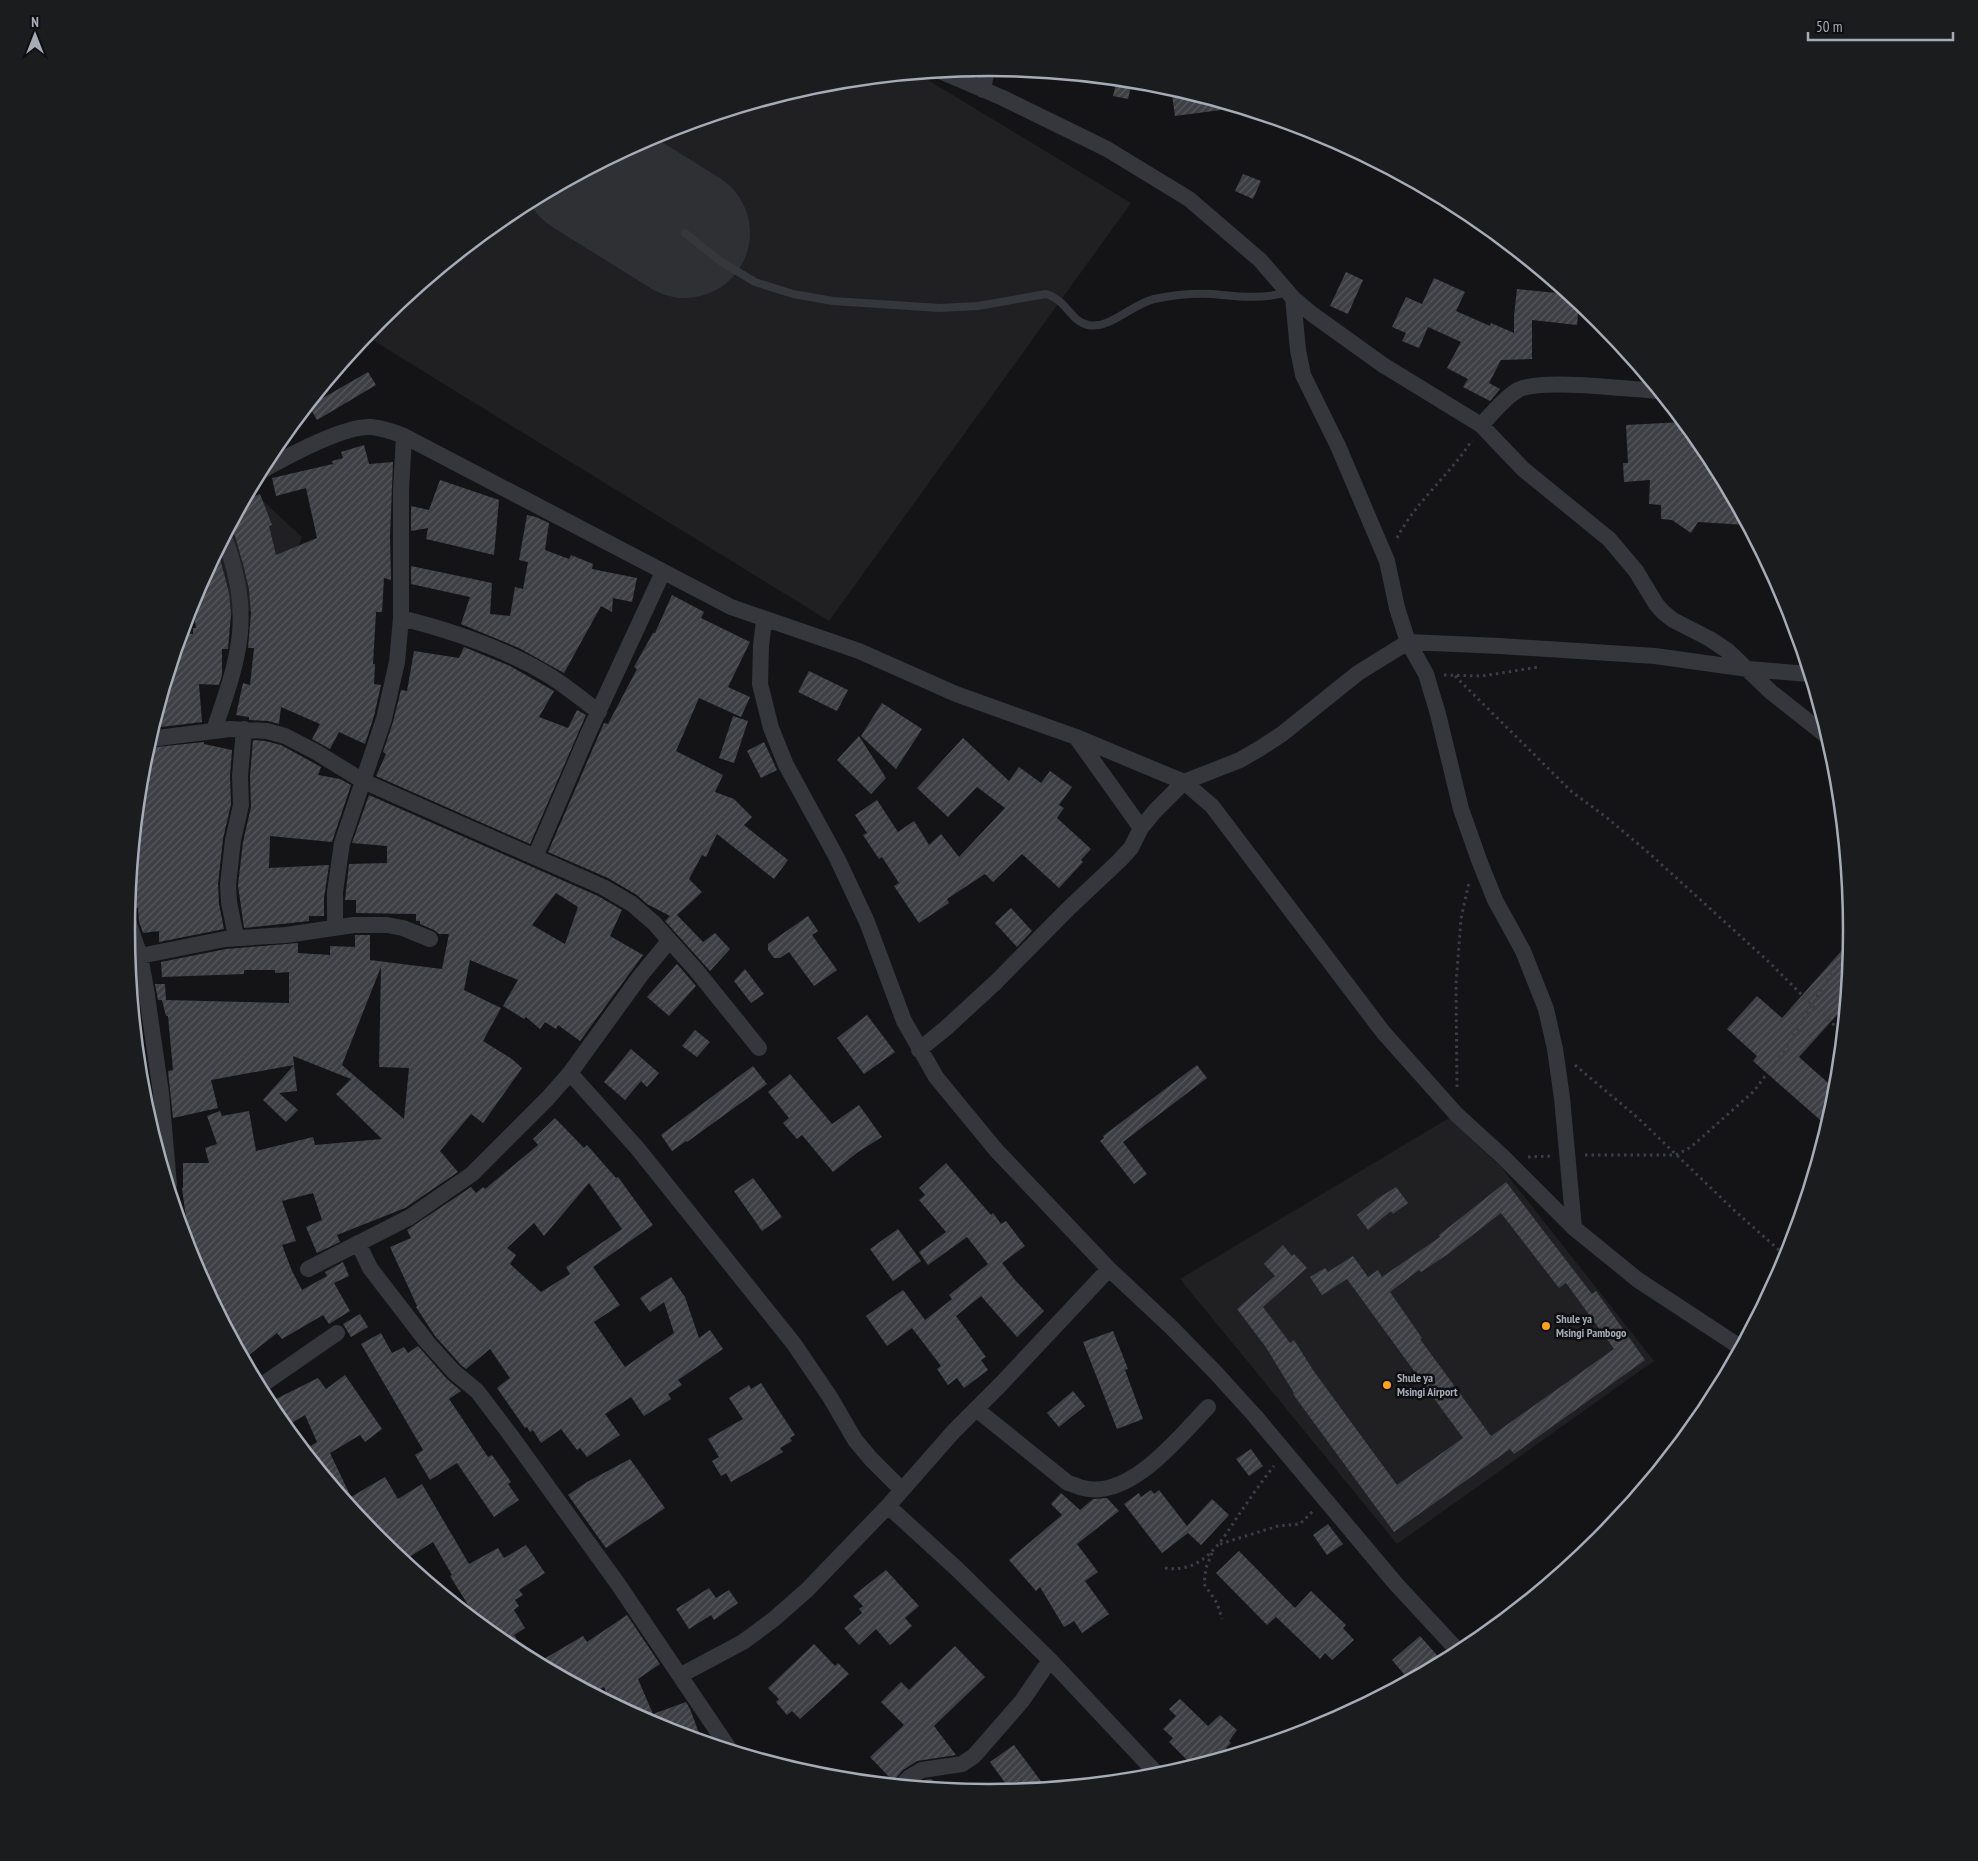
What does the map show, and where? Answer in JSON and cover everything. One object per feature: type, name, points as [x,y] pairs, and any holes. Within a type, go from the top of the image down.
[{"type":"street","points":[[983,90],[986,76]]},
{"type":"street","points":[[954,77],[1107,149],[1174,190],[1231,234],[1260,260],[1290,295],[1334,331],[1383,365],[1481,425],[1523,469],[1609,539],[1636,572],[1663,612],[1673,620],[1728,651],[1771,692],[1819,730]]},
{"type":"street","points":[[1290,295],[1303,375],[1338,446],[1387,561],[1396,608],[1408,642],[1426,674],[1438,714],[1461,809],[1479,860],[1495,900],[1523,951],[1546,1009],[1555,1049],[1562,1098],[1574,1228]]},
{"type":"street","points":[[1481,425],[1509,397],[1518,390],[1531,385],[1558,384],[1650,390]]},
{"type":"street","points":[[273,465],[348,430],[370,427],[404,436],[731,607],[764,620],[859,651],[956,694],[1076,737],[1184,782],[1212,806],[1383,1032],[1457,1115],[1503,1157],[1574,1228],[1638,1280],[1736,1344]]},
{"type":"street","points":[[335,927],[335,892],[342,843],[384,719],[397,662],[401,618],[401,490],[404,436]]},
{"type":"street","points":[[214,730],[229,687],[242,628],[238,584],[226,547]]},
{"type":"street","points":[[535,857],[663,572]]},
{"type":"street","points":[[401,618],[439,628],[495,648],[550,676],[599,712]]},
{"type":"street","points":[[764,620],[760,684],[770,728],[791,773],[841,866],[866,922],[904,1021],[936,1077],[996,1150],[1109,1269],[1172,1328],[1216,1373],[1396,1584],[1454,1647]]},
{"type":"street","points":[[919,1050],[996,982],[1068,908],[1119,861],[1131,848],[1141,828],[1184,782],[1240,760],[1259,750],[1358,673],[1408,642],[1654,656],[1748,669],[1803,674]]},
{"type":"street","points":[[236,937],[231,918],[228,885],[233,840],[240,805],[244,729]]},
{"type":"street","points":[[157,738],[214,730],[244,729],[267,731],[285,736],[316,752],[363,781],[603,887],[632,904],[670,941],[759,1048]]},
{"type":"street","points":[[1076,737],[1141,828]]},
{"type":"street","points":[[136,963],[140,956],[236,937],[286,934],[335,927],[387,925],[402,928],[430,939]]},
{"type":"street","points":[[308,1269],[410,1217],[472,1174],[547,1099],[570,1073],[641,975],[670,941]]},
{"type":"street","points":[[135,943],[140,956],[161,1093],[167,1162]]},
{"type":"street","points":[[570,1073],[638,1149],[794,1344],[830,1397],[855,1440],[902,1490]]},
{"type":"street","points":[[358,1243],[378,1280],[427,1342],[495,1413],[681,1675],[725,1742]]},
{"type":"street","points":[[681,1675],[743,1642],[774,1619],[807,1590],[888,1506],[954,1431],[1109,1269]]},
{"type":"street","points":[[265,1383],[338,1333]]},
{"type":"street","points":[[976,1410],[1068,1483],[1084,1489],[1102,1489],[1121,1484],[1139,1474],[1170,1446],[1208,1407]]},
{"type":"street","points":[[888,1506],[1050,1660],[1152,1769]]},
{"type":"street","points":[[907,1780],[922,1770],[962,1764],[974,1756],[1022,1701],[1050,1660]]},
{"type":"lane","points":[[685,233],[720,261],[755,282],[792,294],[833,301],[940,308],[978,306],[1046,294],[1053,296],[1063,303],[1078,321],[1096,326],[1108,323],[1149,300],[1177,294],[1264,297],[1290,295]]},
{"type":"path","points":[[1387,561],[1407,519],[1461,456],[1481,425]]},
{"type":"path","points":[[1426,674],[1482,676],[1542,667]]},
{"type":"path","points":[[1455,676],[1572,792],[1606,817],[1650,854],[1770,963],[1837,1028]]},
{"type":"path","points":[[1457,1115],[1456,984],[1461,919],[1467,887],[1479,860]]},
{"type":"path","points":[[1503,1157],[1676,1154],[1690,1147],[1754,1091],[1784,1051],[1842,958]]},
{"type":"path","points":[[1555,1049],[1638,1118],[1781,1250]]},
{"type":"path","points":[[1165,1568],[1186,1567],[1212,1552],[1220,1544],[1254,1492],[1285,1452]]},
{"type":"path","points":[[1220,1544],[1278,1526],[1300,1524],[1324,1498]]},
{"type":"path","points":[[1212,1552],[1206,1568],[1204,1584],[1217,1603],[1222,1619]]},
{"type":"shaded area","points":[[926,79],[1131,203],[829,621],[372,340],[426,288],[469,253],[514,220],[611,164],[662,141],[768,105],[822,93]]},
{"type":"shaded area","points":[[255,494],[302,537],[273,606],[192,624],[223,553]]},
{"type":"shaded area","points":[[1449,1118],[1501,1167],[1654,1361],[1397,1544],[1180,1279]]},
{"type":"building","points":[[1115,86],[1130,89],[1128,99],[1113,96]]},
{"type":"building","points":[[1172,97],[1224,110],[1175,116]]},
{"type":"building","points":[[1243,174],[1261,181],[1253,199],[1235,191]]},
{"type":"building","points":[[1346,272],[1363,280],[1348,314],[1330,306]]},
{"type":"building","points":[[1434,278],[1465,292],[1456,311],[1490,326],[1491,323],[1514,333],[1517,289],[1557,293],[1578,312],[1577,325],[1532,320],[1532,359],[1501,360],[1489,383],[1500,389],[1490,401],[1463,387],[1468,379],[1447,368],[1461,342],[1428,327],[1419,348],[1402,341],[1406,333],[1392,327],[1406,297],[1422,304]]},
{"type":"building","points":[[368,372],[376,385],[317,420],[311,410],[319,400]]},
{"type":"building","points":[[1676,422],[1729,503],[1729,507],[1731,507],[1740,525],[1698,522],[1691,533],[1672,520],[1661,519],[1661,505],[1649,504],[1650,480],[1624,482],[1623,463],[1628,463],[1626,425]]},
{"type":"building","points":[[364,445],[369,464],[393,462],[390,536],[391,580],[384,578],[382,612],[376,612],[373,664],[375,664],[374,684],[381,685],[365,744],[339,732],[330,749],[312,739],[320,724],[281,707],[279,724],[268,721],[249,720],[249,717],[236,715],[243,683],[250,685],[254,648],[248,648],[251,613],[249,589],[233,534],[253,497],[260,494],[272,525],[269,526],[276,555],[317,538],[306,488],[276,496],[272,478],[333,464],[332,461],[343,458],[341,452]]},
{"type":"building","points":[[440,480],[499,500],[494,555],[426,539],[428,528],[411,531],[411,506],[429,510]]},
{"type":"building","points":[[527,515],[549,523],[545,550],[569,559],[571,555],[593,564],[592,569],[637,578],[632,602],[613,598],[612,612],[601,606],[564,673],[519,648],[461,624],[470,597],[411,584],[411,566],[492,583],[490,614],[510,616],[515,587],[523,589],[528,562],[519,560]]},
{"type":"building","points":[[220,559],[229,593],[231,614],[228,649],[222,649],[222,675],[219,685],[199,684],[202,722],[160,727],[180,656],[189,634],[193,634],[193,628],[196,628],[195,618]]},
{"type":"building","points":[[672,595],[704,612],[701,618],[750,642],[728,687],[750,697],[741,717],[699,698],[676,751],[723,775],[715,792],[734,799],[752,817],[744,825],[788,860],[774,879],[717,834],[706,857],[702,855],[689,879],[702,892],[677,915],[703,942],[715,933],[730,949],[710,971],[665,921],[670,916],[647,904],[637,895],[608,878],[548,852],[604,723],[608,724],[637,669],[634,667],[653,633],[655,633]]},
{"type":"building","points":[[464,647],[510,666],[554,691],[539,717],[568,728],[577,710],[586,715],[530,844],[376,776],[386,754],[383,752],[401,690],[407,691],[414,651],[459,658]]},
{"type":"building","points":[[809,671],[848,690],[837,711],[798,692]]},
{"type":"building","points":[[882,703],[922,729],[896,769],[861,736]]},
{"type":"building","points":[[733,716],[748,721],[734,763],[719,758]]},
{"type":"building","points":[[859,736],[886,778],[871,794],[837,760]]},
{"type":"building","points":[[963,738],[1009,781],[1019,767],[1041,783],[1050,771],[1072,787],[1059,805],[1064,808],[1057,818],[1091,849],[1081,860],[1083,862],[1059,888],[1022,854],[993,882],[985,874],[947,899],[949,903],[919,923],[894,886],[899,883],[882,857],[879,859],[863,835],[867,833],[855,815],[877,800],[898,832],[914,821],[929,845],[941,834],[959,857],[1005,808],[977,787],[948,817],[917,788]]},
{"type":"building","points":[[253,740],[281,745],[321,767],[318,775],[340,779],[351,785],[332,842],[270,836],[269,868],[329,865],[324,898],[324,916],[309,916],[309,921],[244,928],[238,885],[243,842],[251,807],[250,776]]},
{"type":"building","points":[[204,742],[204,744],[232,750],[230,776],[231,804],[223,839],[218,884],[219,904],[224,929],[159,942],[159,931],[143,933],[139,922],[138,908],[136,908],[142,819],[155,747]]},
{"type":"building","points":[[764,742],[777,770],[761,778],[747,751]]},
{"type":"building","points":[[369,795],[598,896],[622,910],[610,936],[643,955],[580,1041],[558,1025],[556,1029],[545,1022],[540,1029],[526,1017],[524,1019],[503,1006],[518,980],[470,960],[464,990],[501,1008],[483,1041],[512,1059],[522,1068],[483,1123],[471,1114],[440,1151],[458,1172],[405,1208],[337,1235],[340,1242],[317,1253],[306,1227],[322,1220],[313,1193],[282,1201],[296,1241],[282,1245],[302,1290],[327,1276],[325,1272],[343,1262],[349,1276],[334,1283],[350,1311],[329,1324],[323,1315],[282,1339],[277,1333],[249,1355],[223,1308],[187,1222],[182,1188],[183,1163],[209,1163],[205,1148],[217,1144],[207,1116],[220,1111],[222,1116],[249,1111],[256,1151],[313,1137],[315,1145],[382,1139],[336,1094],[351,1079],[293,1056],[294,1065],[211,1080],[218,1108],[173,1118],[168,1071],[173,1070],[168,1016],[166,1016],[162,1000],[158,1000],[155,984],[165,984],[166,1000],[289,1003],[289,972],[275,973],[275,970],[244,970],[244,974],[162,977],[161,962],[226,949],[298,943],[298,953],[330,955],[330,946],[355,947],[355,935],[370,935],[370,960],[442,969],[449,934],[439,934],[420,924],[420,921],[416,921],[416,914],[356,913],[356,900],[345,900],[349,864],[387,863],[387,846],[352,843]],"holes":[[[556,893],[578,907],[565,944],[532,925]],[[381,967],[379,1067],[409,1068],[404,1119],[342,1065]]]},
{"type":"building","points":[[1011,908],[1032,931],[1017,947],[995,923]]},
{"type":"building","points":[[808,916],[818,931],[812,935],[837,970],[814,986],[789,952],[780,958],[774,958],[768,950],[768,944]]},
{"type":"building","points":[[1842,950],[1839,1013],[1799,1057],[1829,1084],[1821,1121],[1753,1061],[1757,1056],[1727,1029],[1757,996],[1782,1018]]},
{"type":"building","points":[[677,964],[696,986],[669,1016],[647,997]]},
{"type":"building","points":[[745,969],[764,994],[751,1003],[734,981]]},
{"type":"building","points":[[867,1015],[895,1052],[864,1074],[837,1038]]},
{"type":"building","points":[[695,1030],[710,1042],[697,1057],[682,1046]]},
{"type":"building","points":[[631,1049],[659,1073],[647,1087],[641,1081],[625,1100],[604,1082]]},
{"type":"building","points":[[294,1065],[297,1091],[279,1093],[298,1110],[286,1122],[263,1100]]},
{"type":"building","points":[[1197,1065],[1207,1078],[1123,1142],[1147,1174],[1134,1184],[1100,1141],[1104,1138],[1103,1136]]},
{"type":"building","points":[[753,1066],[767,1084],[672,1151],[661,1135]]},
{"type":"building","points":[[790,1074],[832,1124],[859,1105],[882,1137],[858,1152],[833,1172],[802,1135],[797,1139],[783,1123],[789,1118],[768,1092]]},
{"type":"building","points":[[555,1118],[584,1148],[587,1145],[616,1178],[618,1177],[653,1225],[593,1267],[620,1305],[594,1322],[625,1367],[674,1333],[664,1302],[650,1312],[640,1298],[671,1277],[685,1297],[699,1338],[710,1330],[723,1349],[678,1380],[682,1385],[668,1394],[671,1399],[644,1416],[631,1397],[605,1414],[620,1435],[587,1457],[580,1448],[577,1450],[561,1429],[541,1443],[533,1430],[530,1432],[527,1427],[525,1428],[497,1388],[510,1378],[490,1349],[466,1369],[461,1365],[435,1336],[416,1307],[390,1247],[411,1238],[407,1230],[471,1187],[476,1193],[483,1187],[485,1189],[538,1145],[533,1139]],"holes":[[[589,1183],[622,1229],[566,1267],[570,1274],[541,1292],[510,1264],[516,1255],[507,1248],[534,1223],[544,1236]]]},
{"type":"building","points":[[946,1163],[991,1215],[993,1213],[1001,1224],[1006,1221],[1025,1246],[1002,1263],[1044,1311],[1017,1337],[981,1296],[956,1316],[986,1357],[981,1360],[988,1370],[964,1388],[957,1378],[948,1385],[937,1369],[941,1366],[912,1328],[887,1346],[866,1316],[903,1290],[925,1320],[952,1299],[949,1295],[988,1264],[967,1237],[928,1265],[919,1252],[946,1232],[919,1200],[925,1195],[919,1188]]},
{"type":"building","points":[[753,1178],[782,1217],[762,1231],[734,1191]]},
{"type":"building","points":[[1506,1182],[1592,1294],[1596,1291],[1645,1360],[1514,1454],[1510,1449],[1394,1532],[1293,1394],[1265,1346],[1237,1309],[1275,1276],[1264,1264],[1283,1245],[1292,1256],[1294,1254],[1307,1268],[1263,1307],[1290,1343],[1294,1340],[1313,1370],[1397,1485],[1463,1438],[1347,1279],[1322,1295],[1310,1277],[1325,1268],[1328,1272],[1353,1256],[1368,1277],[1378,1270],[1382,1277],[1440,1237],[1439,1235]],"holes":[[[1501,1213],[1559,1288],[1566,1283],[1614,1349],[1491,1436],[1420,1339],[1422,1338],[1390,1292],[1419,1270],[1421,1272],[1448,1254]]]},
{"type":"building","points":[[1396,1187],[1408,1203],[1393,1214],[1391,1211],[1368,1230],[1357,1215]]},
{"type":"building","points":[[898,1229],[921,1261],[893,1281],[870,1249]]},
{"type":"building","points":[[360,1314],[368,1327],[351,1337],[343,1324]]},
{"type":"building","points":[[1113,1331],[1128,1369],[1125,1370],[1143,1419],[1117,1429],[1083,1342]]},
{"type":"building","points":[[381,1333],[392,1353],[404,1347],[408,1353],[418,1346],[447,1379],[461,1391],[449,1399],[488,1457],[492,1455],[511,1482],[508,1484],[519,1500],[494,1517],[457,1463],[430,1480],[415,1455],[423,1450],[361,1344]]},
{"type":"building","points":[[345,1375],[382,1429],[365,1442],[360,1435],[330,1453],[351,1497],[385,1477],[398,1499],[422,1484],[469,1564],[498,1548],[504,1558],[526,1545],[545,1573],[519,1590],[523,1595],[515,1600],[519,1606],[514,1610],[525,1628],[514,1635],[521,1645],[471,1609],[450,1576],[452,1575],[433,1542],[409,1557],[385,1535],[347,1494],[308,1447],[317,1442],[305,1415],[292,1423],[275,1399],[318,1378],[326,1389]]},
{"type":"building","points":[[761,1383],[795,1435],[790,1438],[792,1441],[780,1448],[783,1452],[731,1482],[726,1473],[721,1476],[712,1461],[719,1457],[708,1439],[743,1419],[729,1398],[749,1385],[751,1389]]},
{"type":"building","points":[[1073,1391],[1085,1406],[1059,1427],[1047,1413]]},
{"type":"building","points":[[1251,1449],[1263,1466],[1249,1476],[1236,1459]]},
{"type":"building","points":[[630,1459],[665,1508],[606,1548],[568,1495],[587,1482]]},
{"type":"building","points":[[1151,1490],[1154,1494],[1159,1490],[1187,1526],[1212,1499],[1229,1515],[1201,1545],[1188,1533],[1162,1553],[1124,1504],[1139,1493],[1141,1497]]},
{"type":"building","points":[[1061,1493],[1080,1510],[1093,1499],[1107,1498],[1119,1511],[1077,1544],[1098,1572],[1085,1581],[1109,1614],[1082,1633],[1074,1621],[1064,1627],[1040,1587],[1036,1591],[1009,1560],[1062,1515],[1051,1504]]},
{"type":"building","points":[[1328,1524],[1343,1544],[1327,1555],[1313,1535]]},
{"type":"building","points":[[1239,1551],[1295,1608],[1311,1591],[1346,1625],[1343,1628],[1354,1640],[1332,1660],[1325,1653],[1320,1659],[1276,1617],[1267,1625],[1216,1573]]},
{"type":"building","points":[[886,1570],[919,1606],[905,1618],[912,1626],[890,1645],[876,1629],[859,1645],[844,1628],[862,1613],[859,1609],[863,1606],[853,1596]]},
{"type":"building","points":[[709,1588],[716,1598],[729,1590],[738,1603],[714,1620],[711,1615],[689,1629],[676,1609]]},
{"type":"building","points":[[627,1615],[660,1664],[638,1679],[653,1714],[686,1702],[699,1734],[662,1720],[611,1697],[607,1695],[604,1687],[598,1690],[544,1659],[583,1636],[587,1642]]},
{"type":"building","points":[[1420,1636],[1438,1657],[1405,1676],[1392,1660]]},
{"type":"building","points":[[814,1644],[835,1666],[838,1663],[849,1674],[800,1719],[792,1711],[787,1715],[776,1702],[779,1699],[768,1688]]},
{"type":"building","points":[[955,1646],[985,1677],[934,1726],[956,1755],[917,1761],[903,1770],[895,1779],[891,1778],[870,1757],[904,1725],[881,1702],[901,1682],[909,1690]]},
{"type":"building","points":[[1180,1699],[1208,1726],[1220,1715],[1237,1730],[1229,1741],[1231,1743],[1226,1748],[1228,1750],[1188,1761],[1169,1742],[1173,1738],[1163,1729],[1176,1716],[1169,1709]]},
{"type":"building","points":[[1014,1745],[1042,1783],[1006,1784],[990,1762]]},
{"type":"building","points":[[931,1779],[936,1783],[922,1782]]},
{"type":"runway","points":[[591,175],[685,233]]},
{"type":"place","name":"Shule ya Msingi Pambogo","points":[[1546,1326]]},
{"type":"place","name":"Shule ya Msingi Airport","points":[[1387,1385]]}]
